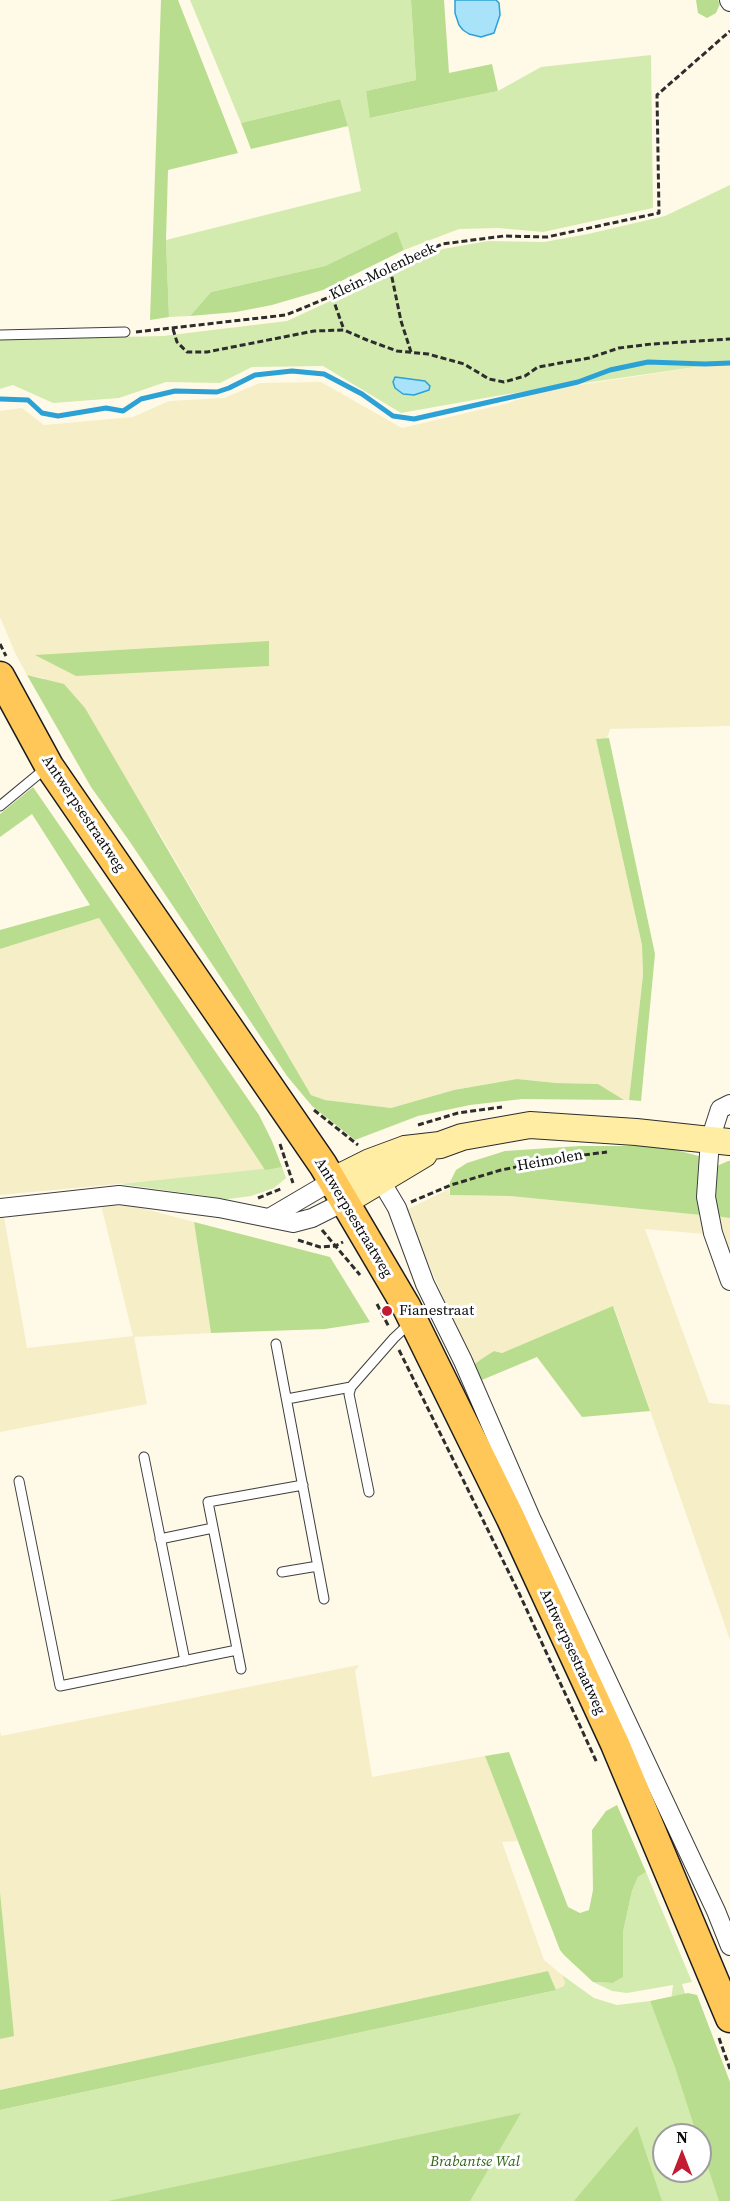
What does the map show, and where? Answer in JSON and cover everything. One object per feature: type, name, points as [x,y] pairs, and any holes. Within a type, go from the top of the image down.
[{"type":"main road","name":"Antwerpsestraatweg","points":[[0,676],[49,766],[338,1192],[403,1329],[511,1519],[615,1744],[726,2012]]},
{"type":"street","points":[[730,1104],[720,1109],[720,1141],[706,1197],[713,1233],[730,1281]]},
{"type":"street","name":"Heimolen","points":[[338,1192],[375,1171],[462,1137],[530,1125],[636,1132],[720,1141]]},
{"type":"street","name":"Antwerpsestraatweg","points":[[375,1171],[397,1208],[425,1284],[463,1361],[531,1518],[711,1900],[730,1946]]},
{"type":"street","points":[[0,1208],[118,1196],[153,1198],[293,1223],[312,1218],[338,1192]]},
{"type":"lane","points":[[0,334],[125,332]]},
{"type":"lane","points":[[0,806],[49,766]]},
{"type":"lane","points":[[369,1492],[350,1401],[351,1388],[403,1329]]},
{"type":"lane","points":[[276,1344],[324,1599]]},
{"type":"lane","points":[[287,1399],[351,1388]]},
{"type":"lane","points":[[144,1457],[185,1661]]},
{"type":"lane","points":[[19,1481],[60,1686],[237,1650]]},
{"type":"lane","points":[[241,1669],[208,1502],[303,1485]]},
{"type":"lane","points":[[160,1539],[213,1528]]},
{"type":"lane","points":[[282,1572],[318,1566]]},
{"type":"path","name":"Klein-Molenbeek","points":[[125,332],[285,315],[332,296],[442,244],[504,236],[547,237],[659,213],[657,95],[730,31]]},
{"type":"path","points":[[390,268],[401,321],[411,352]]},
{"type":"path","points":[[332,296],[344,330]]},
{"type":"path","points":[[173,328],[177,342],[187,352],[207,352],[314,331],[344,330],[397,351],[464,364],[489,379],[504,382],[525,376],[538,367],[589,358],[619,348],[730,339]]},
{"type":"path","name":"Heimolen","points":[[397,1208],[452,1185],[501,1170],[567,1157],[612,1152]]},
{"type":"path","name":"Antwerpsestraatweg","points":[[335,1246],[366,1281]]},
{"type":"path","name":"Antwerpsestraatweg","points":[[375,1300],[403,1329],[598,1766]]},
{"type":"path","points":[[726,2012],[730,2069]]},
{"type":"shaded area","points":[[730,362],[730,726],[610,729],[607,738],[596,739],[642,945],[643,975],[629,1100],[624,1100],[597,1084],[517,1079],[454,1090],[391,1108],[325,1100],[311,1095],[157,829],[43,678],[27,675],[16,655],[0,617],[0,411],[22,408],[44,425],[133,417],[169,401],[224,398],[260,383],[321,382],[402,428],[505,404],[546,390]]},
{"type":"shaded area","points":[[99,918],[265,1170],[0,1195],[0,949]]},
{"type":"shaded area","points":[[449,1189],[450,1195],[510,1196],[701,1215],[706,1234],[645,1229],[709,1403],[730,1405],[730,1640],[614,1307],[502,1353],[494,1351],[472,1366],[406,1210]]},
{"type":"shaded area","points":[[101,1205],[134,1206],[194,1222],[211,1333],[134,1337],[147,1404],[0,1432],[0,1218],[4,1217],[27,1348],[133,1336]]},
{"type":"shaded area","points":[[715,1216],[730,1218],[730,1276]]},
{"type":"shaded area","points":[[359,1665],[355,1671],[372,1777],[485,1756],[518,1841],[502,1842],[544,1960],[562,1975],[564,1986],[556,1990],[548,1971],[0,2090],[0,2039],[13,2035],[0,1892],[0,1731],[1,1736]]},
{"type":"green space","points":[[161,0],[178,0],[238,153],[168,170],[166,240],[169,317],[150,320]]},
{"type":"green space","points":[[190,0],[411,0],[416,80],[366,91],[371,118],[498,91],[541,67],[651,55],[653,208],[543,232],[498,228],[459,229],[404,250],[397,231],[325,266],[211,292],[190,316],[169,317],[166,240],[361,191],[340,99],[241,123]]},
{"type":"green space","points":[[411,0],[444,0],[449,73],[492,64],[498,91],[370,118],[366,91],[416,80]]},
{"type":"green space","points":[[696,0],[718,0],[720,4],[716,13],[707,18],[698,13]]},
{"type":"green space","points":[[340,99],[348,126],[251,149],[241,123]]},
{"type":"green space","points":[[730,185],[730,362],[502,395],[401,413],[323,366],[252,367],[220,383],[166,382],[119,398],[53,403],[13,385],[0,389],[0,340],[163,336],[287,321],[443,249],[488,241],[544,242],[588,234],[665,216]]},
{"type":"green space","points":[[397,231],[404,250],[323,290],[272,305],[236,312],[190,316],[211,292],[325,266]]},
{"type":"green space","points":[[269,641],[269,666],[76,676],[35,655]]},
{"type":"green space","points":[[27,675],[64,684],[85,708],[311,1095],[325,1100],[391,1108],[454,1090],[517,1079],[598,1084],[624,1100],[522,1099],[470,1105],[418,1116],[355,1140],[312,1106],[287,1076],[91,787]]},
{"type":"green space","points":[[609,738],[655,954],[641,1101],[629,1100],[643,975],[642,945],[596,739]]},
{"type":"green space","points":[[33,787],[259,1115],[282,1167],[265,1170],[99,918],[0,949],[0,930],[90,905],[32,814],[0,837],[0,814]]},
{"type":"green space","points":[[580,1146],[660,1146],[699,1156],[701,1215],[510,1196],[450,1195],[450,1182],[456,1170],[467,1163],[505,1151]]},
{"type":"green space","points":[[730,1161],[730,1218],[715,1216],[717,1166]]},
{"type":"green space","points":[[282,1167],[286,1178],[274,1188],[251,1196],[222,1200],[120,1184]]},
{"type":"green space","points":[[194,1222],[330,1257],[370,1322],[325,1329],[211,1333]]},
{"type":"green space","points":[[613,1306],[650,1411],[582,1417],[537,1357],[477,1382],[472,1366],[494,1351],[502,1353]]},
{"type":"green space","points":[[509,1752],[568,1907],[580,1913],[589,1910],[593,1890],[592,1830],[606,1811],[617,1805],[646,1872],[638,1877],[632,1891],[623,1932],[623,1977],[613,1983],[593,1982],[560,1950],[485,1756]]},
{"type":"green space","name":"Brabantse Wal","points":[[646,1872],[692,1982],[682,1984],[723,2114],[730,2201],[0,2201],[0,2110],[552,1991],[564,1986],[562,1975],[594,1998],[617,2005],[650,2001],[666,2041],[673,1985],[627,1993],[612,1991],[593,1982],[613,1983],[623,1977],[623,1932],[632,1891],[638,1877]]},
{"type":"green space","points":[[0,1892],[14,2036],[0,2039]]},
{"type":"green space","points":[[548,1971],[556,1990],[0,2110],[0,2090]]},
{"type":"green space","points":[[688,1993],[697,1995],[730,2082],[730,2201],[719,2201],[712,2180],[712,2123],[693,2123],[650,2001]]},
{"type":"green space","name":"Brabantse Wal","points":[[521,2113],[470,2201],[108,2201]]},
{"type":"green space","points":[[637,2126],[652,2171],[652,2183],[656,2183],[662,2201],[574,2201]]},
{"type":"water","points":[[455,0],[496,0],[499,3],[500,15],[494,33],[481,37],[463,30],[455,13]]},
{"type":"water","points":[[395,377],[425,381],[430,386],[429,390],[414,395],[403,394],[395,388],[393,382]]},
{"type":"waterway","points":[[0,399],[28,400],[42,413],[58,416],[106,408],[123,411],[141,399],[175,391],[217,392],[255,375],[292,371],[324,374],[362,394],[393,416],[414,419],[578,382],[610,370],[648,362],[730,363]]},
{"type":"place","name":"Fianestraat","points":[[387,1311]]}]
